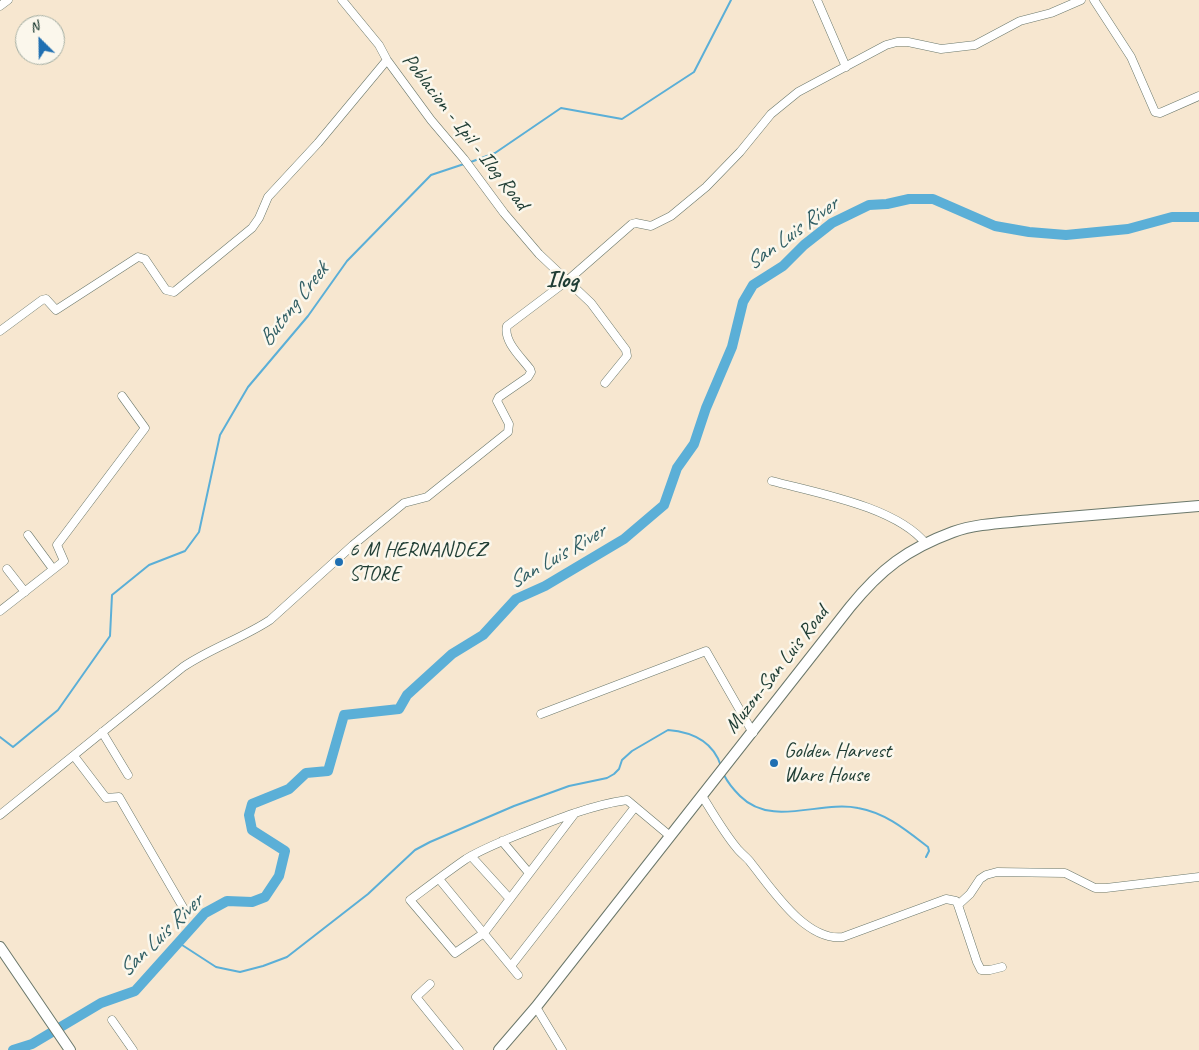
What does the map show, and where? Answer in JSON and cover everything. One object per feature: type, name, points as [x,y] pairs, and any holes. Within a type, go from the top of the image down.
[{"type":"main road","name":"Muzon-San Luis Road","points":[[499,1050],[753,733],[870,583],[894,562],[926,544],[953,532],[982,526],[1199,506]]},
{"type":"main road","points":[[0,947],[70,1050]]},
{"type":"street","points":[[0,6],[8,0]]},
{"type":"street","name":"Poblacion - Ipil - Ilog Road","points":[[342,0],[379,45],[387,60],[431,120],[476,174],[504,213],[539,254],[591,303],[626,350],[627,356],[605,383]]},
{"type":"street","points":[[817,0],[846,67]]},
{"type":"street","points":[[0,815],[194,660],[270,620],[353,544],[404,503],[426,497],[508,432],[508,424],[497,401],[528,377],[531,372],[508,339],[507,326],[568,280],[632,224],[651,226],[671,216],[706,187],[740,152],[771,114],[798,92],[886,44],[908,42],[941,49],[975,45],[1020,21],[1051,13],[1081,0]]},
{"type":"street","points":[[1094,0],[1131,57],[1156,112],[1160,114],[1199,96]]},
{"type":"street","points":[[0,331],[42,300],[46,299],[56,310],[138,257],[146,259],[166,290],[174,292],[252,228],[259,218],[268,197],[318,143],[387,60]]},
{"type":"street","points":[[0,611],[64,561],[57,545],[145,428],[122,396]]},
{"type":"street","points":[[772,482],[854,502],[909,527],[926,544]]},
{"type":"street","points":[[28,535],[53,569]]},
{"type":"street","points":[[7,569],[25,592]]},
{"type":"street","points":[[541,714],[706,651],[753,733]]},
{"type":"street","points":[[102,732],[128,776]]},
{"type":"street","points":[[74,756],[106,798],[120,797],[184,908]]},
{"type":"street","points":[[702,796],[737,848],[751,862],[779,898],[806,924],[823,935],[834,938],[843,937],[946,899],[956,901],[958,904],[981,970],[1002,967]]},
{"type":"street","points":[[575,813],[484,933],[455,953],[410,900],[471,856],[502,841],[556,819],[575,813],[626,800],[670,836]]},
{"type":"street","points":[[511,966],[635,807]]},
{"type":"street","points":[[556,819],[565,826]]},
{"type":"street","points":[[502,841],[529,874]]},
{"type":"street","points":[[471,856],[510,899]]},
{"type":"street","points":[[958,904],[970,894],[980,879],[997,872],[1066,873],[1095,888],[1199,877]]},
{"type":"street","points":[[439,879],[518,974]]},
{"type":"street","points":[[430,984],[416,997],[459,1050]]},
{"type":"street","points":[[536,1006],[562,1050]]},
{"type":"street","points":[[112,1020],[133,1050]]},
{"type":"waterway","name":"Butong Creek","points":[[468,163],[495,153],[561,108],[622,119],[694,72],[731,0]]},
{"type":"waterway","name":"Butong Creek","points":[[0,737],[13,747],[58,710],[110,636],[112,595],[149,565],[185,551],[199,532],[220,435],[248,387],[308,316],[347,261],[431,175],[464,164]]},
{"type":"waterway","name":"San Luis River","points":[[13,1050],[32,1044],[101,1003],[135,991],[205,913],[227,901],[252,902],[265,897],[279,876],[285,851],[252,830],[249,815],[252,804],[289,789],[306,773],[328,771],[344,715],[399,709],[407,695],[452,654],[483,635],[516,599],[545,586],[624,539],[664,505],[677,468],[694,444],[706,408],[732,347],[743,302],[753,285],[783,266],[804,245],[832,223],[869,205],[887,204],[909,199],[933,199],[995,226],[1029,232],[1066,235],[1128,229],[1172,217],[1199,217]]},
{"type":"waterway","points":[[179,943],[216,967],[240,972],[287,957],[368,894],[415,850],[514,806],[569,786],[607,778],[619,769],[622,760],[632,751],[668,730],[685,733],[700,739],[713,750],[721,766]]},
{"type":"waterway","points":[[724,775],[740,796],[753,805],[767,810],[781,812],[843,806],[868,810],[878,814],[912,834],[928,847],[929,851],[926,857]]},
{"type":"place","name":"6 M HERNANDEZ STORE","points":[[339,562]]},
{"type":"place","name":"Golden Harvest Ware House","points":[[774,763]]},
{"type":"district","name":"Ilog","points":[[562,281]]}]
